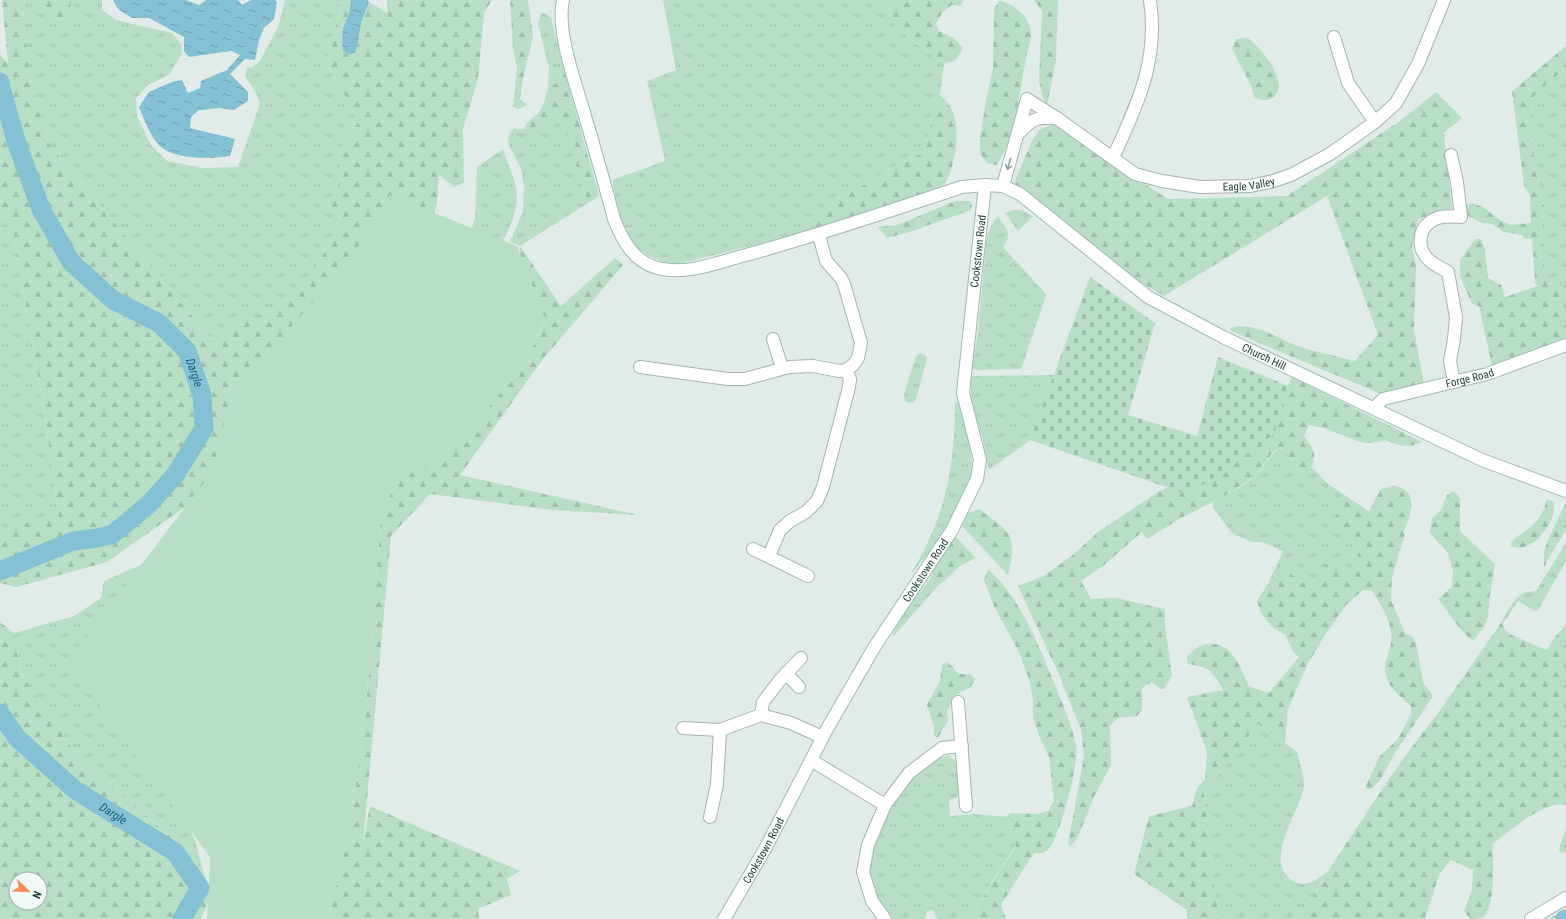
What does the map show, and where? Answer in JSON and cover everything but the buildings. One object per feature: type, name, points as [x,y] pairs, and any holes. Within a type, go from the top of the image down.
[{"type":"street","name":"Church Hill","points":[[563,0],[563,30],[572,76],[614,219],[621,237],[630,251],[644,262],[661,269],[682,270],[706,266],[819,235],[962,187],[985,184],[1003,186],[1020,194],[1148,297],[1223,337],[1482,460],[1566,491]]},
{"type":"street","points":[[1113,158],[1143,88],[1150,60],[1153,20],[1150,0]]},
{"type":"street","name":"Eagle Valley","points":[[1017,135],[1027,99],[1058,119],[1134,174],[1162,182],[1200,187],[1249,186],[1270,182],[1290,175],[1330,154],[1375,122],[1396,103],[1418,64],[1444,0]]},
{"type":"street","points":[[1334,37],[1348,83],[1375,122]]},
{"type":"street","points":[[1003,186],[1017,135],[1028,123],[1042,117],[1058,119]]},
{"type":"street","points":[[1451,155],[1457,182],[1460,217],[1450,216],[1438,218],[1430,222],[1420,237],[1421,248],[1427,258],[1448,272],[1456,317],[1450,361],[1454,382]]},
{"type":"street","name":"Cookstown Road","points":[[724,919],[765,849],[822,737],[876,646],[952,530],[977,479],[980,460],[963,393],[985,184]]},
{"type":"street","points":[[640,367],[733,379],[744,379],[782,368],[801,366],[839,371],[846,370],[858,358],[861,342],[844,284],[837,273],[830,268],[826,262],[819,235]]},
{"type":"street","points":[[773,338],[782,368]]},
{"type":"street","name":"Forge Road","points":[[1374,408],[1383,399],[1487,374],[1566,345]]},
{"type":"street","points":[[769,556],[780,530],[790,521],[806,512],[817,501],[825,480],[850,387],[850,379],[846,370]]},
{"type":"street","points":[[753,549],[808,576]]},
{"type":"street","points":[[761,715],[763,702],[786,673],[801,658]]},
{"type":"street","points":[[786,673],[799,687]]},
{"type":"street","points":[[958,702],[966,806]]},
{"type":"street","points":[[683,728],[720,730],[761,715],[792,723],[822,737]]},
{"type":"street","points":[[710,817],[717,784],[720,730]]},
{"type":"street","points":[[885,919],[872,902],[863,872],[868,845],[885,805],[909,772],[942,748],[962,746]]},
{"type":"street","points":[[811,760],[885,805]]},
{"type":"street","points":[[1531,919],[1566,898]]},
{"type":"green space","points":[[2,0],[25,0],[23,20],[33,84],[49,144],[211,339],[285,303],[313,274],[319,261],[337,232],[340,215],[326,204],[340,187],[342,182],[342,172],[337,155],[358,122],[326,64],[340,11],[339,0],[351,0],[349,14],[343,28],[343,51],[359,38],[361,23],[369,2],[387,13],[387,0],[492,0],[484,13],[478,79],[463,129],[464,183],[454,187],[439,175],[437,204],[433,217],[188,505],[107,562],[16,587],[0,583],[0,533],[23,523],[59,520],[45,417],[13,231],[0,216],[0,55],[8,63]]},
{"type":"green space","points":[[25,0],[38,0],[37,5],[53,10],[68,27],[68,18],[72,0],[102,0],[102,10],[116,20],[172,33],[181,44],[182,53],[169,75],[148,85],[136,98],[137,116],[151,145],[167,161],[203,168],[238,167],[260,103],[256,93],[245,76],[247,68],[252,67],[260,61],[278,27],[285,0],[339,0],[340,11],[326,64],[358,122],[337,155],[343,177],[342,182],[341,186],[326,204],[340,215],[337,232],[319,261],[313,275],[285,303],[211,339],[49,144],[33,84],[23,20]]},
{"type":"green space","points":[[38,0],[72,0],[68,18],[68,27],[55,17],[53,10],[37,5]]},
{"type":"green space","points":[[510,0],[528,0],[533,36],[523,78],[520,99],[527,105],[518,109],[513,106],[517,69],[513,49]]},
{"type":"green space","points":[[663,0],[888,0],[895,27],[944,64],[940,96],[932,102],[930,129],[925,152],[901,163],[814,214],[807,221],[807,231],[678,264],[663,262],[643,252],[634,244],[623,225],[619,215],[612,180],[665,161],[647,81],[676,70]]},
{"type":"green space","points":[[888,0],[964,0],[960,6],[952,5],[942,13],[936,24],[939,31],[954,38],[963,48],[956,60],[944,64],[895,27]]},
{"type":"green space","points":[[1000,0],[1020,11],[1024,15],[1029,25],[1031,34],[1013,128],[997,165],[987,163],[980,154],[980,138],[993,67],[994,9]]},
{"type":"green space","points":[[1034,0],[1058,0],[1056,60],[1047,106],[1042,95],[1039,80],[1042,11]]},
{"type":"green space","points":[[544,13],[551,18],[562,62],[554,88],[538,24],[541,14]]},
{"type":"green space","points":[[1248,38],[1269,60],[1274,69],[1279,84],[1277,93],[1271,99],[1263,100],[1254,97],[1251,86],[1232,49],[1236,39]]},
{"type":"green space","points":[[1566,46],[1566,70],[1553,78],[1534,96],[1530,121],[1534,161],[1544,211],[1539,252],[1547,284],[1566,279],[1566,340],[1492,366],[1479,306],[1472,304],[1460,276],[1460,260],[1475,239],[1481,239],[1485,249],[1488,278],[1501,285],[1505,297],[1537,286],[1535,282],[1532,239],[1525,239],[1522,235],[1504,232],[1492,224],[1482,223],[1468,216],[1464,210],[1465,205],[1472,203],[1483,207],[1500,220],[1511,225],[1531,223],[1530,196],[1524,185],[1512,91]]},
{"type":"green space","points":[[562,62],[599,196],[588,203],[576,166],[579,151],[558,120],[544,128],[524,130],[530,120],[542,108],[544,103],[547,91],[549,67],[554,87]]},
{"type":"green space","points":[[1566,70],[1566,279],[1547,284],[1539,252],[1544,211],[1534,161],[1530,121],[1534,96],[1553,78]]},
{"type":"green space","points":[[1436,92],[1462,118],[1444,133],[1452,208],[1418,219],[1412,246],[1416,265],[1414,329],[1424,385],[1381,394],[1231,331],[1230,328],[1256,328],[1295,345],[1355,361],[1378,335],[1327,196],[1164,296],[1128,275],[1014,183],[1032,141],[1039,130],[1053,124],[1168,199],[1287,196],[1400,121]]},
{"type":"green space","points":[[940,96],[952,109],[955,118],[957,136],[952,168],[945,184],[910,199],[807,231],[807,221],[814,214],[901,163],[925,152],[930,129],[932,102]]},
{"type":"green space","points":[[558,120],[579,151],[576,166],[588,203],[520,246],[510,242],[523,211],[524,185],[521,169],[509,145],[508,137],[515,128],[544,128]]},
{"type":"green space","points":[[503,149],[516,187],[517,199],[512,223],[481,277],[458,276],[475,218],[477,167]]},
{"type":"green space","points":[[390,195],[517,246],[546,320],[520,371],[476,422],[424,467],[396,481],[381,515],[365,718],[349,834],[328,919],[207,919],[210,857],[68,661],[212,472],[232,393],[350,261]]},
{"type":"green space","points":[[955,201],[970,201],[972,205],[971,210],[910,232],[887,238],[878,227],[897,225]]},
{"type":"green space","points":[[1014,210],[1021,210],[1033,216],[1018,231],[1005,213]]},
{"type":"green space","points":[[0,216],[13,231],[45,417],[59,521],[23,523],[0,533]]},
{"type":"green space","points":[[998,216],[1008,232],[1008,238],[1003,247],[1046,294],[1046,296],[1021,369],[972,370],[978,333],[986,243],[990,228]]},
{"type":"green space","points":[[520,246],[561,306],[615,258],[623,265],[543,359],[460,475],[638,515],[552,510],[430,494],[391,536],[363,844],[370,806],[520,871],[507,879],[511,895],[478,909],[479,919],[328,919],[349,834],[365,718],[381,515],[396,481],[520,371],[546,321],[518,288]]},
{"type":"green space","points":[[1090,277],[1155,323],[1128,415],[1197,436],[1218,357],[1288,386],[1274,434],[1189,495],[1030,440]]},
{"type":"green space","points":[[920,353],[925,355],[927,359],[915,402],[910,403],[905,401],[904,394],[916,356]]},
{"type":"green space","points":[[1054,375],[1030,440],[989,470],[982,436],[971,402],[971,376]]},
{"type":"green space","points":[[1292,377],[1422,442],[1403,446],[1385,440],[1369,443],[1362,442],[1327,429],[1309,425],[1304,436],[1312,447],[1314,453],[1312,467],[1308,469],[1296,469],[1289,456],[1280,447],[1274,451],[1255,476],[1232,492],[1181,518],[1147,539],[1142,532],[1104,565],[1081,581],[1091,599],[1116,598],[1165,609],[1165,626],[1172,676],[1164,689],[1161,689],[1151,682],[1142,688],[1142,710],[1137,716],[1118,718],[1110,726],[1111,765],[1095,795],[1077,839],[1071,846],[1068,844],[1084,756],[1081,730],[1060,677],[1018,586],[1042,577],[1073,555],[1098,532],[1161,490],[1167,488],[1288,386]]},
{"type":"green space","points":[[959,401],[970,444],[972,466],[968,491],[942,537],[910,575],[922,555],[940,512],[952,458],[955,402]]},
{"type":"green space","points":[[1280,447],[1289,456],[1296,468],[1308,469],[1312,467],[1328,484],[1349,498],[1340,508],[1335,518],[1346,531],[1358,552],[1357,564],[1348,571],[1334,565],[1316,591],[1277,564],[1283,551],[1262,542],[1251,542],[1232,533],[1213,508],[1213,502],[1229,494],[1255,476]]},
{"type":"green space","points":[[1394,486],[1402,488],[1408,492],[1411,498],[1411,505],[1403,533],[1405,534],[1392,577],[1391,600],[1405,633],[1413,637],[1416,643],[1423,682],[1433,696],[1395,753],[1380,780],[1371,789],[1367,789],[1366,785],[1380,756],[1398,739],[1411,714],[1411,706],[1395,691],[1388,681],[1385,666],[1391,643],[1391,630],[1383,609],[1372,591],[1363,590],[1346,605],[1308,663],[1288,709],[1285,743],[1258,724],[1204,792],[1217,906],[1226,919],[1187,919],[1187,910],[1134,874],[1149,816],[1192,806],[1197,788],[1205,779],[1207,752],[1187,697],[1223,690],[1211,672],[1201,666],[1187,663],[1187,656],[1203,645],[1220,645],[1227,649],[1238,662],[1249,686],[1269,693],[1299,657],[1294,653],[1285,635],[1271,626],[1261,613],[1257,601],[1269,582],[1277,564],[1316,591],[1323,578],[1324,564],[1334,565],[1348,571],[1357,564],[1358,552],[1346,531],[1335,518],[1340,508],[1349,498],[1369,511],[1381,489]]},
{"type":"green space","points":[[1454,491],[1460,498],[1460,531],[1495,564],[1488,616],[1484,627],[1473,641],[1461,630],[1438,599],[1452,587],[1453,572],[1448,553],[1430,533],[1432,518],[1441,510],[1447,495]]},
{"type":"green space","points":[[1547,499],[1554,502],[1554,508],[1552,518],[1546,529],[1536,540],[1524,547],[1518,548],[1511,546],[1514,539],[1538,520]]},
{"type":"green space","points":[[1565,504],[1566,529],[1544,567],[1544,552],[1547,542]]},
{"type":"green space","points":[[979,509],[1005,530],[1012,542],[1011,561],[1008,575],[962,526],[968,513]]},
{"type":"green space","points":[[955,536],[976,558],[960,566],[935,589],[930,579],[935,566]]},
{"type":"green space","points":[[1566,543],[1566,561],[1537,612],[1518,601],[1502,625],[1501,623],[1511,606],[1520,595],[1526,592],[1536,591]]},
{"type":"green space","points":[[150,561],[177,798],[195,840],[203,870],[179,844],[75,753],[21,673],[14,633],[74,616],[101,598],[104,581]]},
{"type":"green space","points":[[988,569],[1011,595],[1037,641],[1068,717],[1076,745],[1076,762],[1063,818],[1054,841],[1043,853],[1034,853],[1001,905],[1006,919],[970,919],[976,912],[989,887],[1016,847],[1007,817],[1010,813],[1037,814],[1048,811],[1054,801],[1049,757],[1033,718],[1033,701],[1030,682],[1019,652],[994,606],[984,580]]},
{"type":"green space","points":[[930,579],[935,589],[892,638],[898,623],[908,607]]},
{"type":"green space","points":[[0,622],[14,633],[21,673],[75,753],[179,844],[203,870],[211,895],[201,919],[0,919]]},
{"type":"green space","points":[[1501,623],[1509,634],[1547,650],[1555,637],[1566,625],[1566,805],[1548,807],[1538,812],[1493,844],[1492,894],[1487,912],[1482,918],[1470,919],[1464,911],[1472,890],[1473,870],[1451,860],[1439,875],[1425,919],[1299,919],[1332,865],[1397,767],[1443,706]]},
{"type":"green space","points":[[947,662],[958,674],[970,674],[975,679],[971,687],[953,696],[947,711],[948,721],[937,739],[934,735],[934,727],[927,705],[940,681],[942,665]]},
{"type":"green space","points":[[1258,724],[1297,752],[1303,777],[1303,791],[1284,838],[1281,851],[1281,863],[1285,873],[1293,881],[1303,884],[1312,882],[1328,871],[1299,919],[1226,919],[1217,906],[1204,792]]},
{"type":"green space","points":[[949,755],[956,762],[960,793],[956,798],[949,800],[950,816],[974,814],[1007,817],[1016,846],[989,886],[976,912],[970,919],[937,919],[933,910],[927,911],[925,919],[892,919],[879,905],[871,880],[868,858],[876,837],[892,805],[912,777],[933,760]]},
{"type":"green space","points":[[1566,828],[1566,852],[1561,853],[1559,849]]},
{"type":"green space","points":[[1566,910],[1566,919],[1548,919]]},
{"type":"water","points":[[113,0],[186,0],[199,5],[206,0],[238,0],[242,5],[251,0],[275,0],[277,2],[274,19],[264,28],[259,40],[255,60],[245,59],[230,74],[248,92],[248,101],[234,110],[219,108],[199,110],[191,117],[190,128],[235,139],[230,156],[204,158],[184,156],[166,151],[153,138],[139,107],[149,92],[172,82],[182,80],[188,93],[200,88],[201,81],[227,70],[240,55],[231,51],[189,57],[184,51],[184,37],[149,18],[132,18],[118,9]]},
{"type":"water","points":[[351,0],[368,0],[369,2],[361,23],[355,53],[349,54],[343,51],[342,42],[343,28],[349,14]]},
{"type":"waterway","name":"Dargle","points":[[0,82],[17,144],[41,209],[71,262],[113,300],[159,323],[187,351],[202,395],[204,428],[176,474],[148,505],[113,534],[98,538],[73,541],[0,571]]},
{"type":"waterway","name":"Dargle","points":[[0,713],[17,738],[75,790],[175,852],[200,888],[182,919]]}]
